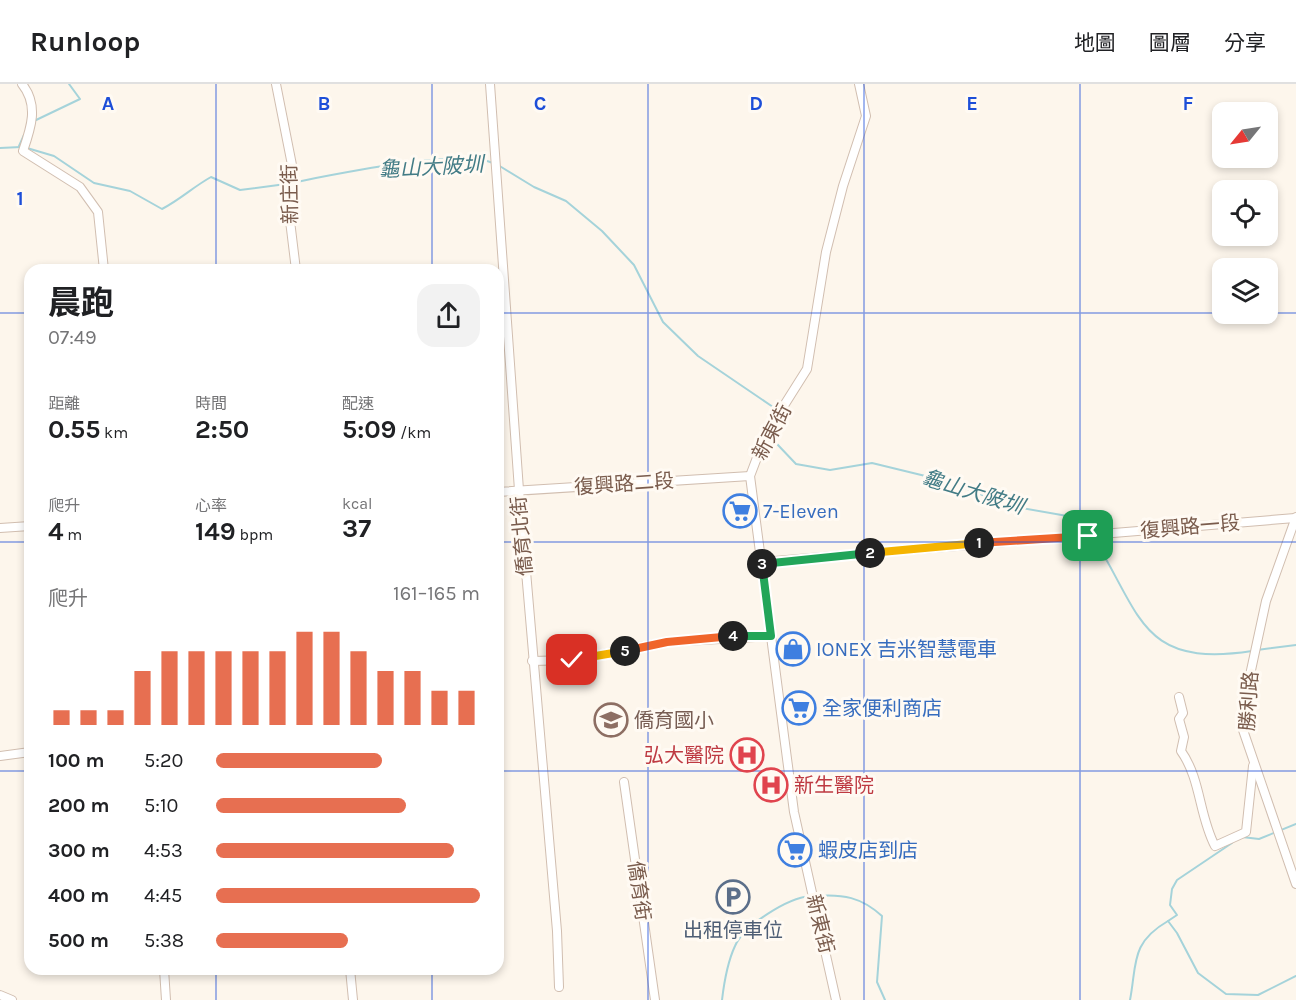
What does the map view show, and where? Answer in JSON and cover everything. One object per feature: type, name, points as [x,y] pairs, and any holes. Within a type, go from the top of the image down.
[{"type":"street","points":[[22,84],[28,92],[32,108],[32,124],[23,151],[80,187],[98,212],[103,264]]},
{"type":"street","name":"新庄街","points":[[276,84],[292,165],[287,196],[295,264]]},
{"type":"street","name":"僑育北街","points":[[490,84],[503,264]]},
{"type":"street","name":"新東街","points":[[836,1000],[825,941],[813,900],[794,812],[750,476],[766,434],[807,369],[826,252],[843,186],[866,116],[859,84]]},
{"type":"street","name":"僑育北街","points":[[504,280],[532,661],[557,930],[559,987]]},
{"type":"street","name":"復興路二段","points":[[504,491],[750,476]]},
{"type":"street","name":"復興路一段","points":[[762,562],[1296,518]]},
{"type":"street","name":"勝利路","points":[[1296,518],[1266,601],[1245,698],[1243,730],[1296,884]]},
{"type":"street","points":[[0,528],[24,526]]},
{"type":"street","points":[[532,661],[572,660],[667,642],[771,636]]},
{"type":"street","points":[[1179,697],[1184,713],[1179,719],[1184,737],[1181,751],[1191,765],[1205,814],[1207,831],[1215,846],[1246,832],[1254,763]]},
{"type":"street","points":[[0,756],[24,753]]},
{"type":"street","name":"僑育街","points":[[624,782],[655,1000]]},
{"type":"street","points":[[164,975],[166,1000]]},
{"type":"street","points":[[351,975],[353,1000]]},
{"type":"street","points":[[0,995],[12,1000]]},
{"type":"waterway","points":[[34,121],[80,99],[69,84]]},
{"type":"waterway","points":[[19,146],[24,135]]},
{"type":"waterway","points":[[0,148],[21,147]]},
{"type":"waterway","name":"龜山大陂圳","points":[[27,148],[54,156],[94,183],[130,191],[162,209],[211,177],[240,190],[286,184]]},
{"type":"waterway","name":"龜山大陂圳","points":[[291,183],[364,169],[425,161],[476,159],[493,163]]},
{"type":"waterway","name":"龜山大陂圳","points":[[498,165],[534,187],[566,201],[602,231],[634,265],[663,322],[698,356],[773,407]]},
{"type":"waterway","name":"龜山大陂圳","points":[[770,441],[777,444],[796,464],[830,470],[872,463],[950,482],[1010,506],[1073,517],[1085,524],[1090,532]]},
{"type":"waterway","name":"龜山大陂圳","points":[[1093,537],[1135,612],[1149,630],[1165,643],[1187,651],[1215,654],[1252,651]]},
{"type":"waterway","name":"龜山大陂圳","points":[[1257,650],[1296,645]]},
{"type":"waterway","name":"龜山大陂圳","points":[[1242,837],[1259,839],[1296,824]]},
{"type":"waterway","name":"龜山大陂圳","points":[[1168,921],[1177,915],[1170,905],[1172,889],[1177,880],[1232,843]]},
{"type":"waterway","points":[[722,1000],[730,958],[740,938],[757,921],[779,907],[810,896]]},
{"type":"waterway","points":[[816,896],[851,898],[867,905],[882,916],[877,982],[885,1000]]},
{"type":"waterway","points":[[1130,1000],[1137,955],[1141,946],[1156,929],[1168,921],[1198,973],[1226,994],[1258,995],[1296,976]]},
{"type":"place","name":"7-Eleven","points":[[740,511]]},
{"type":"place","name":"IONEX 吉米智慧電車","points":[[793,649]]},
{"type":"place","name":"全家便利商店","points":[[799,708]]},
{"type":"place","name":"僑育國小","points":[[611,720]]},
{"type":"place","name":"弘大醫院","points":[[747,755]]},
{"type":"place","name":"新生醫院","points":[[771,785]]},
{"type":"place","name":"蝦皮店到店","points":[[795,850]]},
{"type":"place","name":"出租停車位","points":[[733,897]]},
{"type":"route","points":[[572,660],[667,642],[733,636],[771,636],[762,562],[963,544],[1088,536]]}]
